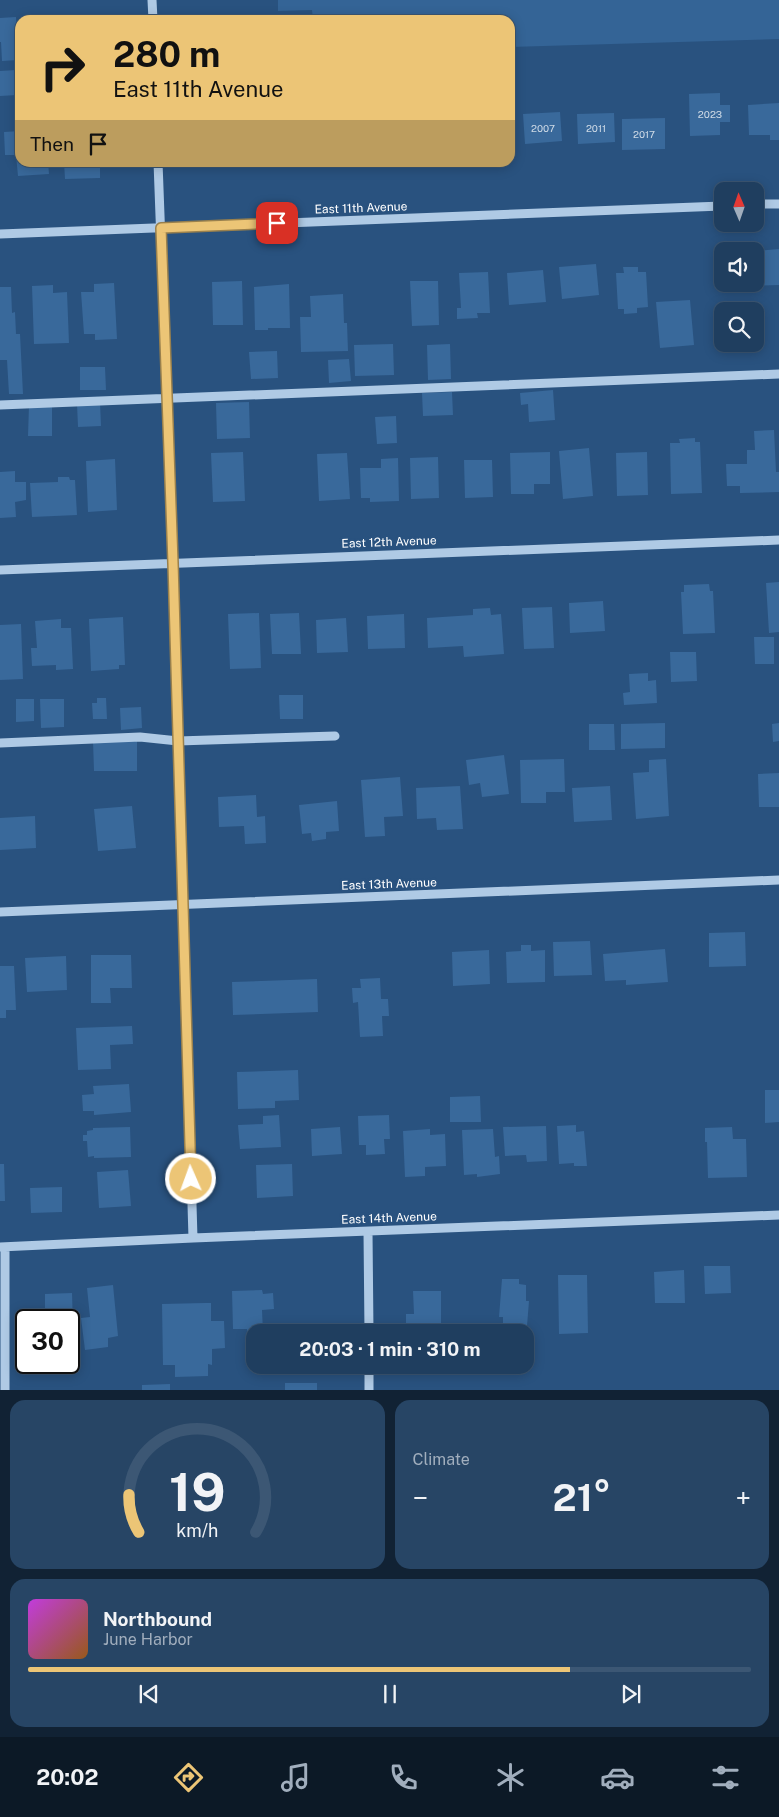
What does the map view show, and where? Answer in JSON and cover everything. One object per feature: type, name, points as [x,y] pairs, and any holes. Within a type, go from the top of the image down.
[{"type":"street","points":[[152,0],[153,15]]},
{"type":"street","points":[[158,167],[173,563],[193,1238]]},
{"type":"street","points":[[764,204],[779,204]]},
{"type":"street","name":"East 11th Avenue","points":[[0,234],[714,206]]},
{"type":"street","points":[[0,405],[779,374]]},
{"type":"street","name":"East 12th Avenue","points":[[0,570],[779,540]]},
{"type":"street","points":[[0,743],[140,737],[178,741],[335,736]]},
{"type":"street","name":"East 13th Avenue","points":[[0,912],[779,880]]},
{"type":"street","name":"East 14th Avenue","points":[[3,1247],[779,1215]]},
{"type":"street","points":[[368,1232],[369,1324]]},
{"type":"street","points":[[3,1247],[5,1390]]},
{"type":"street","points":[[369,1374],[369,1390]]},
{"type":"shaded area","points":[[278,0],[779,0],[779,39],[515,47],[515,15],[312,15],[312,10],[278,11]]},
{"type":"building","points":[[15,17],[15,60],[2,61],[0,18]]},
{"type":"building","points":[[15,70],[15,95],[0,96],[0,71]]},
{"type":"building","points":[[720,93],[720,105],[730,105],[730,122],[720,122],[720,135],[690,136],[689,94]]},
{"type":"building","points":[[779,103],[779,140],[770,140],[770,135],[749,135],[748,105]]},
{"type":"building","points":[[560,112],[562,141],[525,144],[523,114]]},
{"type":"building","points":[[614,113],[615,142],[578,144],[577,114]]},
{"type":"building","points":[[665,118],[665,149],[622,150],[622,119]]},
{"type":"building","points":[[15,131],[15,155],[5,155],[4,132]]},
{"type":"building","points":[[17,167],[48,167],[49,174],[18,176]]},
{"type":"building","points":[[64,167],[100,167],[100,178],[65,179]]},
{"type":"building","points":[[779,249],[779,285],[764,285],[764,250]]},
{"type":"building","points":[[596,264],[599,295],[562,299],[559,267]]},
{"type":"building","points":[[623,267],[638,267],[638,272],[646,272],[648,307],[637,308],[637,313],[624,314],[624,309],[618,309],[616,273],[624,273]]},
{"type":"building","points":[[543,270],[546,302],[509,305],[507,273]]},
{"type":"building","points":[[488,272],[490,313],[477,313],[478,318],[457,319],[457,308],[461,308],[459,273]]},
{"type":"building","points":[[242,281],[243,325],[213,325],[212,282]]},
{"type":"building","points":[[410,281],[438,281],[439,325],[412,326]]},
{"type":"building","points":[[114,283],[117,339],[95,340],[95,334],[84,334],[81,292],[94,292],[94,284]]},
{"type":"building","points":[[289,284],[290,328],[255,330],[254,287]]},
{"type":"building","points":[[53,285],[53,293],[67,292],[69,343],[34,344],[32,286]]},
{"type":"building","points":[[0,287],[11,287],[12,313],[15,312],[16,334],[20,334],[23,394],[9,394],[7,360],[0,360]]},
{"type":"building","points":[[343,294],[344,323],[347,323],[348,351],[301,352],[300,317],[311,317],[310,296]]},
{"type":"building","points":[[690,300],[694,345],[660,348],[656,302]]},
{"type":"building","points":[[393,344],[394,375],[355,376],[354,345]]},
{"type":"building","points":[[450,344],[451,379],[428,380],[427,345]]},
{"type":"building","points":[[277,351],[278,378],[251,379],[249,352]]},
{"type":"building","points":[[349,359],[351,381],[329,383],[328,360]]},
{"type":"building","points":[[80,367],[105,367],[106,390],[80,390]]},
{"type":"building","points":[[553,390],[555,420],[529,422],[528,404],[521,405],[520,393]]},
{"type":"building","points":[[452,392],[453,415],[423,416],[422,393]]},
{"type":"building","points":[[100,402],[101,426],[78,427],[77,404]]},
{"type":"building","points":[[249,402],[250,438],[217,439],[216,403]]},
{"type":"building","points":[[29,405],[52,406],[52,436],[28,436]]},
{"type":"building","points":[[396,416],[397,443],[377,444],[375,417]]},
{"type":"building","points":[[774,430],[776,472],[779,472],[779,492],[740,493],[740,486],[727,486],[726,464],[747,464],[747,450],[755,450],[754,431]]},
{"type":"building","points":[[695,438],[695,442],[700,442],[702,493],[671,494],[670,443],[680,443],[679,439]]},
{"type":"building","points":[[589,448],[593,496],[563,499],[559,451]]},
{"type":"building","points":[[243,452],[245,501],[213,502],[211,453]]},
{"type":"building","points":[[550,452],[550,484],[534,484],[534,494],[511,494],[510,453]]},
{"type":"building","points":[[647,452],[648,495],[617,496],[616,453]]},
{"type":"building","points":[[347,453],[350,499],[319,501],[317,454]]},
{"type":"building","points":[[438,457],[439,498],[411,499],[410,458]]},
{"type":"building","points":[[398,458],[399,501],[370,502],[370,498],[361,498],[360,468],[381,468],[381,459]]},
{"type":"building","points":[[115,459],[117,510],[88,512],[86,461]]},
{"type":"building","points":[[464,460],[492,460],[493,497],[465,498]]},
{"type":"building","points":[[15,471],[15,482],[26,482],[26,500],[15,502],[16,517],[0,518],[0,472]]},
{"type":"building","points":[[58,477],[69,477],[70,480],[75,480],[77,515],[32,517],[30,483],[58,482]]},
{"type":"building","points":[[779,582],[779,632],[769,633],[766,583]]},
{"type":"building","points":[[709,584],[710,591],[713,591],[715,633],[683,634],[681,592],[684,592],[684,585]]},
{"type":"building","points":[[603,601],[605,631],[570,633],[569,603]]},
{"type":"building","points":[[552,607],[554,648],[524,649],[522,608]]},
{"type":"building","points":[[490,608],[491,615],[501,614],[504,654],[464,657],[463,646],[428,648],[427,618],[473,615],[473,609]]},
{"type":"building","points":[[259,613],[261,668],[230,669],[228,614]]},
{"type":"building","points":[[299,613],[301,654],[272,654],[270,614]]},
{"type":"building","points":[[404,614],[405,648],[368,649],[367,616]]},
{"type":"building","points":[[123,617],[125,665],[119,665],[119,669],[91,671],[89,619]]},
{"type":"building","points":[[346,618],[348,652],[317,653],[316,620]]},
{"type":"building","points":[[61,619],[61,628],[71,628],[73,669],[56,670],[56,665],[32,666],[31,648],[37,648],[35,621]]},
{"type":"building","points":[[21,624],[23,679],[0,680],[0,625]]},
{"type":"building","points":[[754,637],[774,637],[774,664],[755,664]]},
{"type":"building","points":[[670,652],[696,652],[697,681],[671,682]]},
{"type":"building","points":[[648,673],[648,681],[656,680],[657,703],[624,705],[623,693],[630,692],[629,674]]},
{"type":"building","points":[[279,695],[303,695],[303,719],[280,719]]},
{"type":"building","points":[[97,698],[106,698],[107,719],[93,719],[92,703],[97,703]]},
{"type":"building","points":[[16,699],[34,699],[34,721],[16,722]]},
{"type":"building","points":[[40,699],[64,699],[64,727],[41,728]]},
{"type":"building","points":[[141,707],[142,728],[121,730],[120,708]]},
{"type":"building","points":[[665,723],[665,748],[621,749],[621,724]]},
{"type":"building","points":[[779,723],[779,741],[773,742],[772,724]]},
{"type":"building","points":[[589,724],[614,724],[615,750],[589,750]]},
{"type":"building","points":[[137,740],[137,771],[94,771],[93,741]]},
{"type":"building","points":[[504,755],[509,794],[482,797],[480,783],[469,785],[466,760]]},
{"type":"building","points":[[564,759],[565,792],[546,792],[546,803],[521,803],[520,760]]},
{"type":"building","points":[[666,759],[669,816],[636,819],[633,773],[649,772],[649,760]]},
{"type":"building","points":[[779,773],[779,807],[759,807],[758,774]]},
{"type":"building","points":[[400,777],[403,816],[384,817],[385,836],[365,837],[361,780]]},
{"type":"building","points":[[460,786],[463,829],[437,830],[436,818],[417,819],[416,788]]},
{"type":"building","points":[[610,786],[612,820],[574,822],[572,788]]},
{"type":"building","points":[[256,795],[257,817],[265,816],[266,843],[245,844],[244,826],[219,827],[218,797]]},
{"type":"building","points":[[337,801],[339,831],[326,832],[326,839],[312,841],[311,833],[302,834],[299,805]]},
{"type":"building","points":[[132,806],[136,848],[98,851],[94,809]]},
{"type":"building","points":[[35,816],[36,848],[0,850],[0,818]]},
{"type":"building","points":[[745,932],[746,966],[709,967],[709,933]]},
{"type":"building","points":[[590,941],[592,975],[554,976],[553,942]]},
{"type":"building","points":[[521,945],[531,945],[531,951],[545,950],[545,982],[507,983],[506,952],[521,951]]},
{"type":"building","points":[[665,949],[668,982],[626,985],[626,980],[605,981],[603,954]]},
{"type":"building","points":[[489,950],[490,984],[453,986],[452,952]]},
{"type":"building","points":[[91,955],[131,955],[132,988],[110,988],[111,1003],[91,1003]]},
{"type":"building","points":[[66,956],[67,990],[27,992],[25,958]]},
{"type":"building","points":[[0,966],[14,966],[16,1010],[6,1010],[6,1018],[0,1018]]},
{"type":"building","points":[[380,978],[381,999],[388,999],[389,1016],[382,1016],[383,1036],[360,1037],[358,1002],[353,1003],[352,988],[361,988],[360,979]]},
{"type":"building","points":[[317,979],[318,1012],[233,1015],[232,982]]},
{"type":"building","points":[[132,1026],[133,1044],[110,1045],[111,1069],[78,1070],[76,1028]]},
{"type":"building","points":[[298,1070],[299,1100],[275,1101],[275,1108],[238,1109],[237,1072]]},
{"type":"building","points":[[129,1084],[131,1112],[94,1115],[94,1111],[83,1111],[82,1095],[94,1094],[93,1086]]},
{"type":"building","points":[[765,1090],[779,1090],[779,1122],[765,1123]]},
{"type":"building","points":[[480,1096],[481,1122],[450,1122],[450,1097]]},
{"type":"building","points":[[279,1115],[281,1147],[240,1149],[238,1125],[263,1124],[263,1116]]},
{"type":"building","points":[[389,1115],[390,1139],[384,1139],[385,1154],[366,1155],[366,1145],[359,1145],[358,1116]]},
{"type":"building","points":[[576,1125],[576,1132],[584,1131],[587,1166],[574,1166],[574,1163],[559,1164],[557,1126]]},
{"type":"building","points":[[546,1126],[547,1161],[527,1162],[526,1155],[505,1156],[503,1127]]},
{"type":"building","points":[[130,1127],[131,1157],[88,1157],[87,1141],[83,1141],[83,1135],[87,1135],[87,1131],[93,1130],[93,1128]]},
{"type":"building","points":[[340,1127],[342,1154],[312,1156],[311,1129]]},
{"type":"building","points":[[732,1127],[733,1139],[746,1139],[747,1177],[708,1178],[705,1128]]},
{"type":"building","points":[[430,1129],[430,1135],[445,1134],[446,1166],[425,1167],[425,1176],[405,1177],[403,1131]]},
{"type":"building","points":[[493,1129],[495,1157],[499,1156],[500,1174],[477,1177],[477,1174],[464,1175],[462,1130]]},
{"type":"building","points":[[0,1164],[4,1164],[5,1201],[0,1201]]},
{"type":"building","points":[[292,1164],[293,1196],[257,1198],[256,1165]]},
{"type":"building","points":[[128,1170],[131,1206],[99,1208],[97,1172]]},
{"type":"building","points":[[62,1187],[62,1212],[31,1213],[30,1188]]},
{"type":"building","points":[[704,1266],[730,1266],[731,1293],[705,1294]]},
{"type":"building","points":[[684,1270],[685,1303],[655,1303],[654,1272]]},
{"type":"building","points":[[558,1275],[587,1275],[588,1333],[559,1334]]},
{"type":"building","points":[[502,1279],[519,1279],[519,1284],[526,1285],[526,1301],[529,1301],[527,1324],[503,1324],[503,1317],[499,1317]]},
{"type":"building","points":[[113,1285],[118,1336],[108,1338],[108,1347],[85,1350],[81,1318],[90,1317],[87,1288]]},
{"type":"building","points":[[262,1290],[263,1294],[273,1293],[274,1309],[262,1310],[263,1324],[246,1324],[246,1329],[233,1329],[232,1291]]},
{"type":"building","points":[[413,1291],[441,1291],[441,1324],[406,1324],[406,1314],[414,1314]]},
{"type":"building","points":[[72,1293],[72,1309],[45,1309],[45,1294]]},
{"type":"building","points":[[211,1303],[211,1321],[224,1321],[225,1348],[212,1349],[212,1365],[208,1364],[208,1376],[175,1377],[175,1365],[163,1365],[162,1304]]},
{"type":"building","points":[[285,1383],[317,1383],[317,1390],[285,1390]]},
{"type":"building","points":[[170,1384],[170,1390],[142,1390],[142,1385]]},
{"type":"route","points":[[191,1179],[161,228],[277,223]]}]
